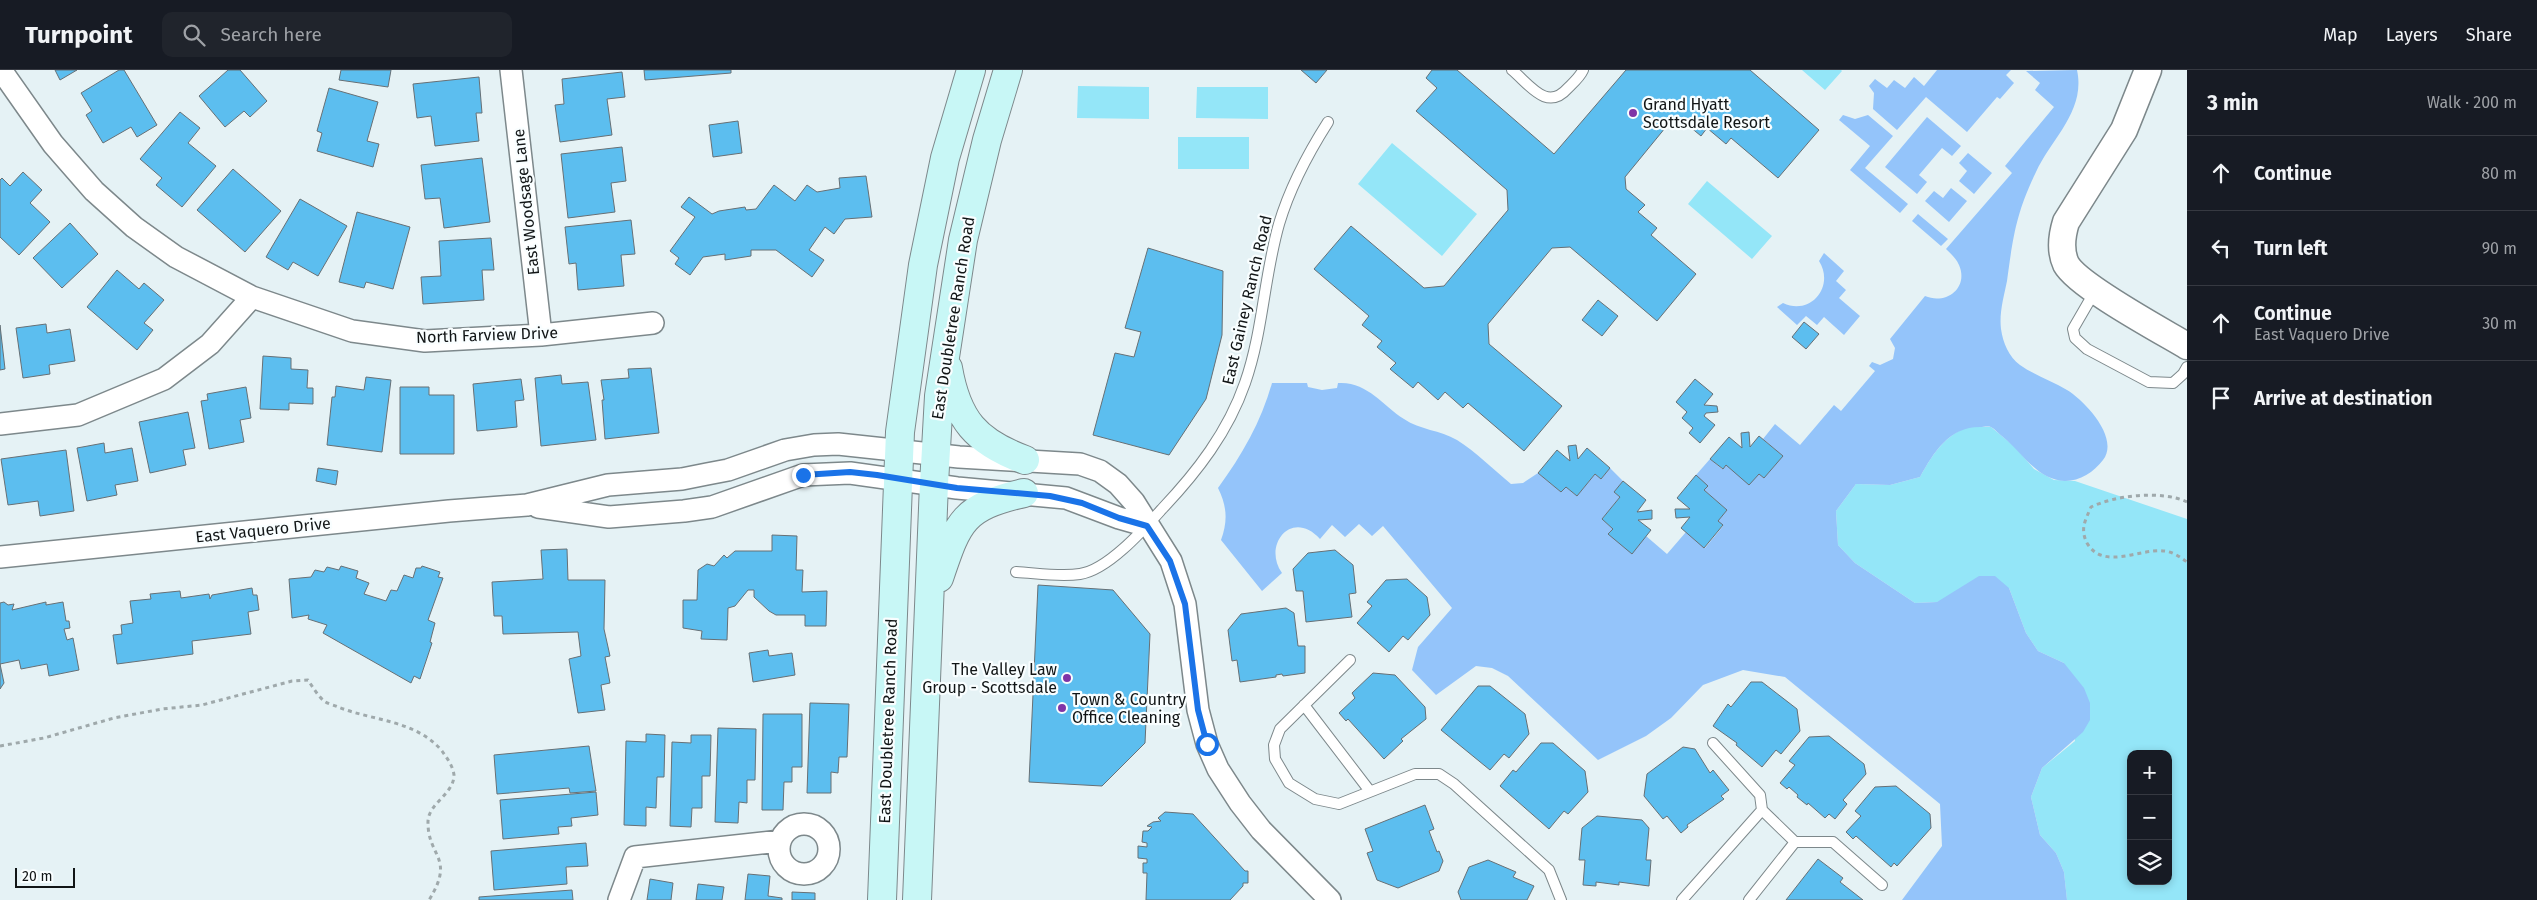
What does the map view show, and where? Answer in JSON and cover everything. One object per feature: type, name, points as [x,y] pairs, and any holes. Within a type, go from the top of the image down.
[{"type":"main road","name":"East Doubletree Ranch Road","points":[[882,900],[898,450],[923,265],[945,158],[971,70]]},
{"type":"main road","name":"East Doubletree Ranch Road","points":[[917,900],[935,455],[945,352],[970,206],[1008,70]]},
{"type":"main road","points":[[945,352],[954,394],[970,428],[994,447],[1024,460]]},
{"type":"main road","points":[[929,608],[952,538],[965,518],[992,502],[1024,493]]},
{"type":"street","name":"North Farview Drive","points":[[1,70],[53,144],[94,192],[134,227],[176,257],[252,297],[352,331],[425,341],[541,335],[653,323]]},
{"type":"street","name":"East Woodsage Lane","points":[[511,70],[541,335]]},
{"type":"street","points":[[2148,70],[2124,130],[2074,207],[2063,232],[2063,252],[2066,263],[2081,281],[2187,346]]},
{"type":"street","points":[[0,424],[78,415],[164,379],[210,344],[252,297]]},
{"type":"street","name":"East Vaquero Drive","points":[[0,557],[449,511],[527,505],[608,485],[682,479],[728,470],[767,456],[814,445],[838,444],[935,455],[1064,462],[1100,471],[1118,484],[1134,502],[1170,561],[1178,579],[1185,604],[1198,710],[1207,744],[1218,769],[1240,803],[1261,830],[1330,900]]},
{"type":"street","points":[[767,456],[776,484]]},
{"type":"street","name":"East Vaquero Drive","points":[[527,505],[609,517],[712,507],[803,475],[850,472],[934,484],[1066,498],[1119,518],[1147,526]]},
{"type":"street","points":[[706,474],[712,507]]},
{"type":"street","points":[[618,900],[635,857],[780,841]]},
{"type":"lane","points":[[1512,70],[1542,95],[1552,99],[1562,96],[1583,70]]},
{"type":"lane","name":"East Gainey Ranch Road","points":[[1016,572],[1072,574],[1091,571],[1109,559],[1147,526],[1214,447],[1236,404],[1254,349],[1270,262],[1285,205],[1302,164],[1328,122]]},
{"type":"lane","points":[[2096,290],[2073,330],[2075,338],[2086,349],[2149,382],[2173,383],[2183,374],[2187,367]]},
{"type":"lane","points":[[1350,660],[1280,729],[1274,745],[1275,759],[1289,783],[1315,799],[1339,804],[1369,790],[1415,774],[1439,774],[1454,784],[1549,870],[1562,900]]},
{"type":"lane","points":[[1304,705],[1369,790]]},
{"type":"lane","points":[[1713,743],[1760,795],[1762,810],[1795,842],[1833,842],[1882,885]]},
{"type":"lane","points":[[1682,900],[1762,810]]},
{"type":"lane","points":[[1749,900],[1795,842]]},
{"type":"path","points":[[2187,502],[2176,497],[2156,494],[2102,502],[2091,507],[2082,526],[2084,536],[2090,548],[2099,554],[2118,557],[2162,550],[2174,554],[2187,562]]},
{"type":"path","points":[[0,746],[44,738],[114,718],[202,705],[292,681],[308,680],[323,701],[348,711],[422,733],[449,760],[454,775],[450,787],[434,806],[428,819],[431,840],[440,857],[441,871],[438,886],[429,900]]},
{"type":"shaded area","points":[[1802,70],[1841,70],[1842,71],[1825,90]]},
{"type":"shaded area","points":[[1937,70],[2011,70],[2006,75],[2014,83],[2000,99],[1997,97],[1967,132],[1926,97],[1897,130],[1873,109],[1874,93],[1869,86],[1875,79],[1887,88],[1894,80],[1905,88],[1914,77],[1924,86]]},
{"type":"shaded area","points":[[2077,70],[2078,85],[2072,112],[2036,172],[2016,225],[2002,305],[2001,323],[2005,344],[2016,362],[2025,369],[2067,390],[2083,402],[2091,411],[2104,431],[2107,441],[2107,451],[2103,460],[2091,472],[2081,478],[2071,481],[2055,479],[2038,471],[1991,427],[1969,428],[1951,436],[1937,450],[1920,477],[1890,485],[1856,484],[1836,511],[1838,545],[1855,563],[1915,603],[1937,602],[1979,576],[1995,576],[2009,588],[2026,633],[2038,651],[2064,663],[2084,688],[2090,703],[2090,720],[2083,732],[2042,768],[2031,797],[2040,835],[2056,853],[2064,872],[2067,900],[1902,900],[1942,846],[1940,804],[1785,677],[1743,670],[1703,685],[1671,718],[1646,736],[1598,760],[1508,676],[1492,668],[1476,666],[1436,695],[1412,670],[1418,647],[1452,608],[1383,526],[1372,536],[1359,524],[1345,537],[1332,525],[1320,539],[1310,530],[1299,527],[1290,529],[1283,534],[1278,542],[1276,552],[1277,562],[1282,573],[1262,591],[1221,540],[1226,514],[1218,488],[1250,438],[1272,383],[1307,383],[1308,387],[1322,390],[1337,388],[1338,383],[1348,383],[1374,395],[1410,423],[1457,440],[1478,455],[1511,484],[1523,483],[1538,473],[1561,492],[1566,487],[1577,496],[1595,474],[1601,479],[1610,468],[1623,481],[1614,492],[1620,497],[1602,519],[1613,529],[1609,534],[1646,536],[1667,554],[1686,532],[1705,548],[1723,526],[1718,521],[1727,510],[1704,490],[1696,475],[1710,459],[1722,469],[1726,465],[1759,474],[1764,478],[1783,456],[1763,439],[1775,424],[1800,445],[1834,405],[1841,411],[1875,371],[1869,366],[1872,362],[1880,365],[1893,359],[1895,348],[1890,339],[1925,296],[1941,298],[1948,296],[1958,287],[1961,281],[1959,265],[1946,249],[2012,173],[2005,166],[2054,107],[2035,90],[2040,83],[2026,71]]},
{"type":"shaded area","points":[[1078,86],[1149,87],[1149,119],[1077,118]]},
{"type":"shaded area","points":[[1197,87],[1268,87],[1268,119],[1196,118]]},
{"type":"shaded area","points":[[1843,115],[1855,119],[1868,115],[1893,136],[1865,168],[1908,204],[1900,213],[1850,170],[1870,146],[1839,120]]},
{"type":"shaded area","points":[[1927,117],[1961,146],[1952,156],[1942,148],[1919,175],[1927,182],[1917,194],[1885,167]]},
{"type":"shaded area","points":[[1178,137],[1249,137],[1249,169],[1178,169]]},
{"type":"shaded area","points":[[1392,143],[1477,214],[1442,256],[1358,184]]},
{"type":"shaded area","points":[[1968,153],[1992,173],[1974,194],[1959,181],[1967,171],[1959,163]]},
{"type":"shaded area","points":[[1707,181],[1772,236],[1752,259],[1688,204]]},
{"type":"shaded area","points":[[1951,188],[1967,201],[1949,222],[1925,201],[1934,191],[1943,198]]},
{"type":"shaded area","points":[[1918,214],[1948,239],[1941,246],[1912,221]]},
{"type":"shaded area","points":[[1824,253],[1844,271],[1836,281],[1846,290],[1839,298],[1860,316],[1844,335],[1824,317],[1817,325],[1806,316],[1797,325],[1777,307],[1783,303],[1793,306],[1803,305],[1811,302],[1818,296],[1824,280],[1819,261]]},
{"type":"shaded area","points":[[1966,427],[1991,427],[2015,447],[2034,469],[2054,480],[2075,481],[2187,519],[2187,900],[2067,900],[2064,872],[2056,853],[2040,835],[2031,797],[2042,768],[2075,741],[2064,663],[2038,651],[2026,633],[2009,588],[1937,602],[1915,603],[1855,563],[1838,545],[1836,511],[1856,484],[1890,485],[1920,477],[1939,448]]},
{"type":"building","points":[[55,70],[77,70],[60,80]]},
{"type":"building","points":[[119,70],[124,70],[157,125],[137,137],[131,127],[103,143],[86,115],[92,111],[81,93]]},
{"type":"building","points":[[228,70],[240,70],[267,101],[250,117],[244,111],[225,127],[199,96]]},
{"type":"building","points":[[341,70],[391,70],[388,87],[339,80]]},
{"type":"building","points":[[644,70],[731,70],[731,73],[645,80]]},
{"type":"building","points":[[1301,70],[1327,70],[1316,83]]},
{"type":"building","points":[[1432,70],[1457,70],[1554,154],[1626,70],[1750,70],[1819,130],[1778,178],[1731,138],[1726,144],[1707,128],[1701,136],[1683,121],[1670,122],[1625,177],[1626,189],[1645,205],[1638,212],[1657,228],[1651,235],[1696,274],[1657,321],[1570,247],[1552,248],[1488,324],[1489,344],[1562,406],[1524,451],[1468,403],[1463,408],[1445,392],[1438,400],[1418,382],[1413,388],[1390,369],[1396,363],[1377,347],[1382,341],[1362,325],[1369,316],[1314,269],[1351,226],[1424,288],[1444,286],[1508,210],[1507,190],[1416,111],[1437,88],[1426,78]]},
{"type":"building","points":[[622,72],[625,97],[607,99],[612,135],[560,142],[555,105],[564,104],[562,79]]},
{"type":"building","points":[[479,77],[482,113],[476,113],[479,141],[435,146],[431,116],[417,118],[413,84]]},
{"type":"building","points":[[329,88],[378,102],[367,141],[379,144],[373,167],[317,151],[322,133],[317,131]]},
{"type":"building","points":[[180,112],[200,128],[188,143],[216,166],[182,207],[156,185],[162,178],[140,159]]},
{"type":"building","points":[[738,121],[742,153],[713,157],[709,125]]},
{"type":"building","points":[[622,147],[626,181],[611,183],[615,212],[568,218],[561,154]]},
{"type":"building","points":[[482,158],[490,222],[444,228],[440,198],[425,199],[421,165]]},
{"type":"building","points":[[233,169],[281,211],[245,252],[197,210]]},
{"type":"building","points":[[23,172],[42,190],[30,203],[50,222],[19,255],[0,237],[0,180],[2,178],[10,186]]},
{"type":"building","points":[[866,176],[872,217],[845,219],[834,234],[825,227],[809,250],[824,260],[812,277],[776,250],[751,250],[751,256],[725,260],[725,254],[703,257],[690,275],[675,264],[679,258],[670,251],[695,217],[681,207],[689,197],[712,214],[745,207],[746,210],[756,209],[774,185],[795,201],[807,185],[817,192],[840,188],[839,178]]},
{"type":"building","points":[[300,199],[347,226],[318,276],[293,262],[288,270],[266,257]]},
{"type":"building","points":[[357,212],[410,227],[393,289],[366,282],[364,288],[339,282]]},
{"type":"building","points":[[631,220],[635,254],[621,255],[624,286],[578,290],[576,263],[569,264],[565,227]]},
{"type":"building","points":[[70,223],[98,254],[62,288],[33,258]]},
{"type":"building","points":[[491,238],[494,270],[482,270],[484,300],[423,304],[421,277],[441,276],[439,241]]},
{"type":"building","points":[[1148,248],[1223,271],[1222,335],[1206,399],[1169,455],[1093,435],[1115,353],[1134,357],[1141,332],[1125,328]]},
{"type":"building","points":[[117,270],[139,289],[144,283],[164,300],[144,323],[153,330],[137,350],[87,307]]},
{"type":"building","points":[[1598,300],[1618,316],[1602,336],[1582,320]]},
{"type":"building","points":[[1804,322],[1819,334],[1806,349],[1792,337]]},
{"type":"building","points":[[46,324],[47,333],[70,329],[75,361],[49,365],[50,374],[23,378],[16,328]]},
{"type":"building","points":[[0,325],[5,369],[0,370]]},
{"type":"building","points":[[263,356],[291,358],[291,369],[308,370],[307,388],[313,388],[313,404],[289,403],[289,410],[260,409]]},
{"type":"building","points":[[651,368],[659,433],[605,439],[602,400],[604,400],[601,380],[629,378],[628,369]]},
{"type":"building","points":[[561,375],[562,384],[588,382],[596,440],[541,446],[535,378]]},
{"type":"building","points":[[366,377],[391,380],[382,452],[327,445],[332,397],[335,397],[336,386],[364,390]]},
{"type":"building","points":[[521,379],[524,400],[515,401],[517,427],[477,431],[473,384]]},
{"type":"building","points":[[1695,379],[1713,394],[1704,405],[1717,406],[1718,412],[1706,413],[1704,416],[1715,425],[1700,443],[1689,433],[1693,428],[1682,418],[1687,412],[1676,402]]},
{"type":"building","points":[[246,387],[251,418],[240,420],[244,442],[209,449],[201,401],[208,400],[207,394]]},
{"type":"building","points":[[400,387],[429,387],[429,395],[454,395],[454,454],[400,454]]},
{"type":"building","points":[[188,412],[195,448],[183,450],[186,465],[150,473],[139,422]]},
{"type":"building","points":[[1749,432],[1750,447],[1759,436],[1783,456],[1764,478],[1759,474],[1749,485],[1726,465],[1723,469],[1710,459],[1729,437],[1742,448],[1741,433]]},
{"type":"building","points":[[104,443],[105,453],[132,448],[138,481],[115,485],[117,495],[87,501],[77,448]]},
{"type":"building","points":[[1576,445],[1578,459],[1587,448],[1610,468],[1601,479],[1595,474],[1577,496],[1566,487],[1561,492],[1538,473],[1557,450],[1570,461],[1568,446]]},
{"type":"building","points":[[66,450],[74,511],[40,516],[38,501],[8,505],[1,459]]},
{"type":"building","points":[[318,468],[338,471],[336,485],[316,481]]},
{"type":"building","points":[[1696,475],[1708,486],[1704,490],[1727,510],[1718,521],[1723,525],[1704,548],[1681,528],[1690,517],[1676,518],[1675,509],[1690,509],[1677,498]]},
{"type":"building","points":[[1623,481],[1646,500],[1637,512],[1652,510],[1652,519],[1638,520],[1651,530],[1632,554],[1608,534],[1613,529],[1602,519],[1620,497],[1614,492]]},
{"type":"building","points":[[772,535],[797,536],[796,570],[803,570],[802,592],[827,591],[826,626],[805,626],[805,615],[776,615],[754,597],[754,590],[748,590],[735,606],[728,608],[727,640],[701,639],[702,631],[683,628],[683,600],[697,600],[698,570],[707,564],[714,566],[724,555],[727,558],[735,551],[772,551]]},
{"type":"building","points":[[567,549],[568,580],[605,580],[604,629],[610,656],[605,657],[610,683],[601,685],[605,710],[578,713],[569,659],[581,656],[578,632],[503,634],[502,616],[494,616],[492,582],[543,579],[541,550]]},
{"type":"building","points":[[1335,550],[1353,565],[1356,593],[1349,594],[1352,617],[1306,622],[1303,591],[1296,591],[1293,569],[1308,553]]},
{"type":"building","points":[[341,566],[358,571],[356,578],[369,583],[364,594],[386,601],[391,590],[397,591],[404,575],[413,578],[416,568],[421,568],[422,566],[440,572],[438,577],[443,578],[428,620],[435,623],[430,642],[432,643],[420,679],[414,676],[411,683],[323,633],[327,625],[308,619],[309,615],[292,618],[289,579],[311,577],[315,570],[324,572],[327,567],[339,570]]},
{"type":"building","points":[[1407,579],[1427,597],[1430,615],[1408,640],[1403,636],[1389,652],[1357,623],[1372,606],[1367,602],[1386,580]]},
{"type":"building","points":[[1038,585],[1113,590],[1150,634],[1145,743],[1102,786],[1029,782]]},
{"type":"building","points":[[252,588],[253,595],[257,595],[259,610],[248,612],[251,634],[192,641],[193,654],[117,664],[113,635],[122,634],[121,625],[133,623],[130,601],[151,599],[150,594],[180,591],[181,598],[209,594],[210,599],[212,595]]},
{"type":"building","points":[[46,602],[46,605],[63,602],[66,621],[69,621],[70,628],[64,629],[67,640],[73,638],[79,670],[49,676],[47,664],[21,669],[19,660],[0,664],[0,603],[14,604],[12,610]]},
{"type":"building","points":[[1286,608],[1294,613],[1298,646],[1305,646],[1305,673],[1283,676],[1282,674],[1276,675],[1276,677],[1240,682],[1237,660],[1232,661],[1228,630],[1241,614]]},
{"type":"building","points":[[768,650],[769,656],[792,653],[795,675],[753,682],[749,653]]},
{"type":"building","points":[[0,664],[4,683],[0,689]]},
{"type":"building","points":[[1373,673],[1395,675],[1425,707],[1426,719],[1401,739],[1403,741],[1384,759],[1348,719],[1346,721],[1339,713],[1355,698],[1352,693]]},
{"type":"building","points":[[1751,682],[1762,682],[1797,709],[1800,731],[1781,754],[1776,750],[1762,767],[1736,745],[1737,743],[1713,726],[1728,704],[1731,707]]},
{"type":"building","points":[[1478,686],[1490,686],[1525,714],[1529,734],[1509,758],[1504,754],[1490,770],[1441,730]]},
{"type":"building","points":[[810,703],[849,704],[847,757],[839,757],[838,773],[831,772],[831,793],[807,793]]},
{"type":"building","points":[[763,714],[802,714],[802,767],[792,767],[792,782],[784,782],[783,810],[762,810]]},
{"type":"building","points":[[718,728],[756,729],[755,780],[747,780],[747,803],[739,802],[738,823],[715,822]]},
{"type":"building","points":[[646,734],[665,735],[664,777],[657,777],[656,808],[646,807],[646,826],[624,825],[626,741],[646,742]]},
{"type":"building","points":[[691,735],[711,735],[710,776],[702,776],[702,808],[692,808],[691,827],[670,826],[672,742],[691,743]]},
{"type":"building","points":[[1829,736],[1864,764],[1866,774],[1843,800],[1847,804],[1835,819],[1829,814],[1825,818],[1808,803],[1807,805],[1797,797],[1798,795],[1789,787],[1787,789],[1780,783],[1795,765],[1789,761],[1809,737]]},
{"type":"building","points":[[1541,743],[1553,743],[1585,771],[1588,792],[1568,814],[1564,811],[1549,829],[1500,786],[1513,770],[1516,772]]},
{"type":"building","points":[[589,746],[596,791],[570,793],[569,788],[497,794],[494,755]]},
{"type":"building","points":[[1683,747],[1695,749],[1710,773],[1713,770],[1729,790],[1721,796],[1724,799],[1687,825],[1688,827],[1681,833],[1667,816],[1663,819],[1644,796],[1647,774]]},
{"type":"building","points":[[1896,786],[1930,814],[1931,828],[1897,866],[1894,863],[1891,867],[1856,836],[1853,839],[1846,832],[1861,816],[1855,811],[1875,787]]},
{"type":"building","points":[[596,792],[598,815],[571,818],[572,826],[558,827],[559,834],[503,839],[500,800]]},
{"type":"building","points":[[1425,805],[1434,829],[1429,831],[1437,852],[1439,851],[1443,861],[1439,871],[1398,888],[1377,880],[1367,853],[1373,851],[1365,829]]},
{"type":"building","points":[[1165,812],[1193,814],[1245,871],[1248,871],[1248,883],[1243,883],[1243,886],[1230,900],[1146,900],[1147,873],[1143,873],[1143,863],[1147,863],[1147,859],[1138,858],[1138,846],[1147,847],[1147,843],[1142,842],[1143,831],[1148,831],[1152,827],[1147,826],[1153,822],[1161,821],[1158,818]]},
{"type":"building","points":[[1597,816],[1642,820],[1649,828],[1646,860],[1651,860],[1649,886],[1619,882],[1619,885],[1596,882],[1596,886],[1583,885],[1585,860],[1579,860],[1582,828]]},
{"type":"building","points":[[586,843],[588,866],[566,867],[567,884],[494,890],[491,851]]},
{"type":"building","points":[[1818,859],[1843,878],[1840,882],[1863,900],[1786,900]]},
{"type":"building","points":[[1488,860],[1516,872],[1513,877],[1534,886],[1527,900],[1461,900],[1458,892],[1469,867]]},
{"type":"building","points":[[748,874],[770,876],[768,896],[782,898],[782,900],[745,900]]},
{"type":"building","points":[[650,879],[673,883],[671,900],[647,900]]},
{"type":"building","points":[[698,884],[724,887],[722,900],[696,900]]},
{"type":"building","points":[[572,890],[573,900],[479,900],[479,897]]},
{"type":"building","points":[[792,892],[815,893],[815,900],[792,900]]},
{"type":"place","name":"Grand Hyatt Scottsdale Resort","points":[[1633,113]]},
{"type":"place","name":"The Valley Law Group - Scottsdale","points":[[1067,678]]},
{"type":"place","name":"Town & Country Office Cleaning","points":[[1062,708]]},
{"type":"route","points":[[803,475],[850,472],[957,488],[1066,498],[1119,518],[1147,526],[1170,561],[1178,579],[1185,604],[1198,710],[1207,744]]}]
